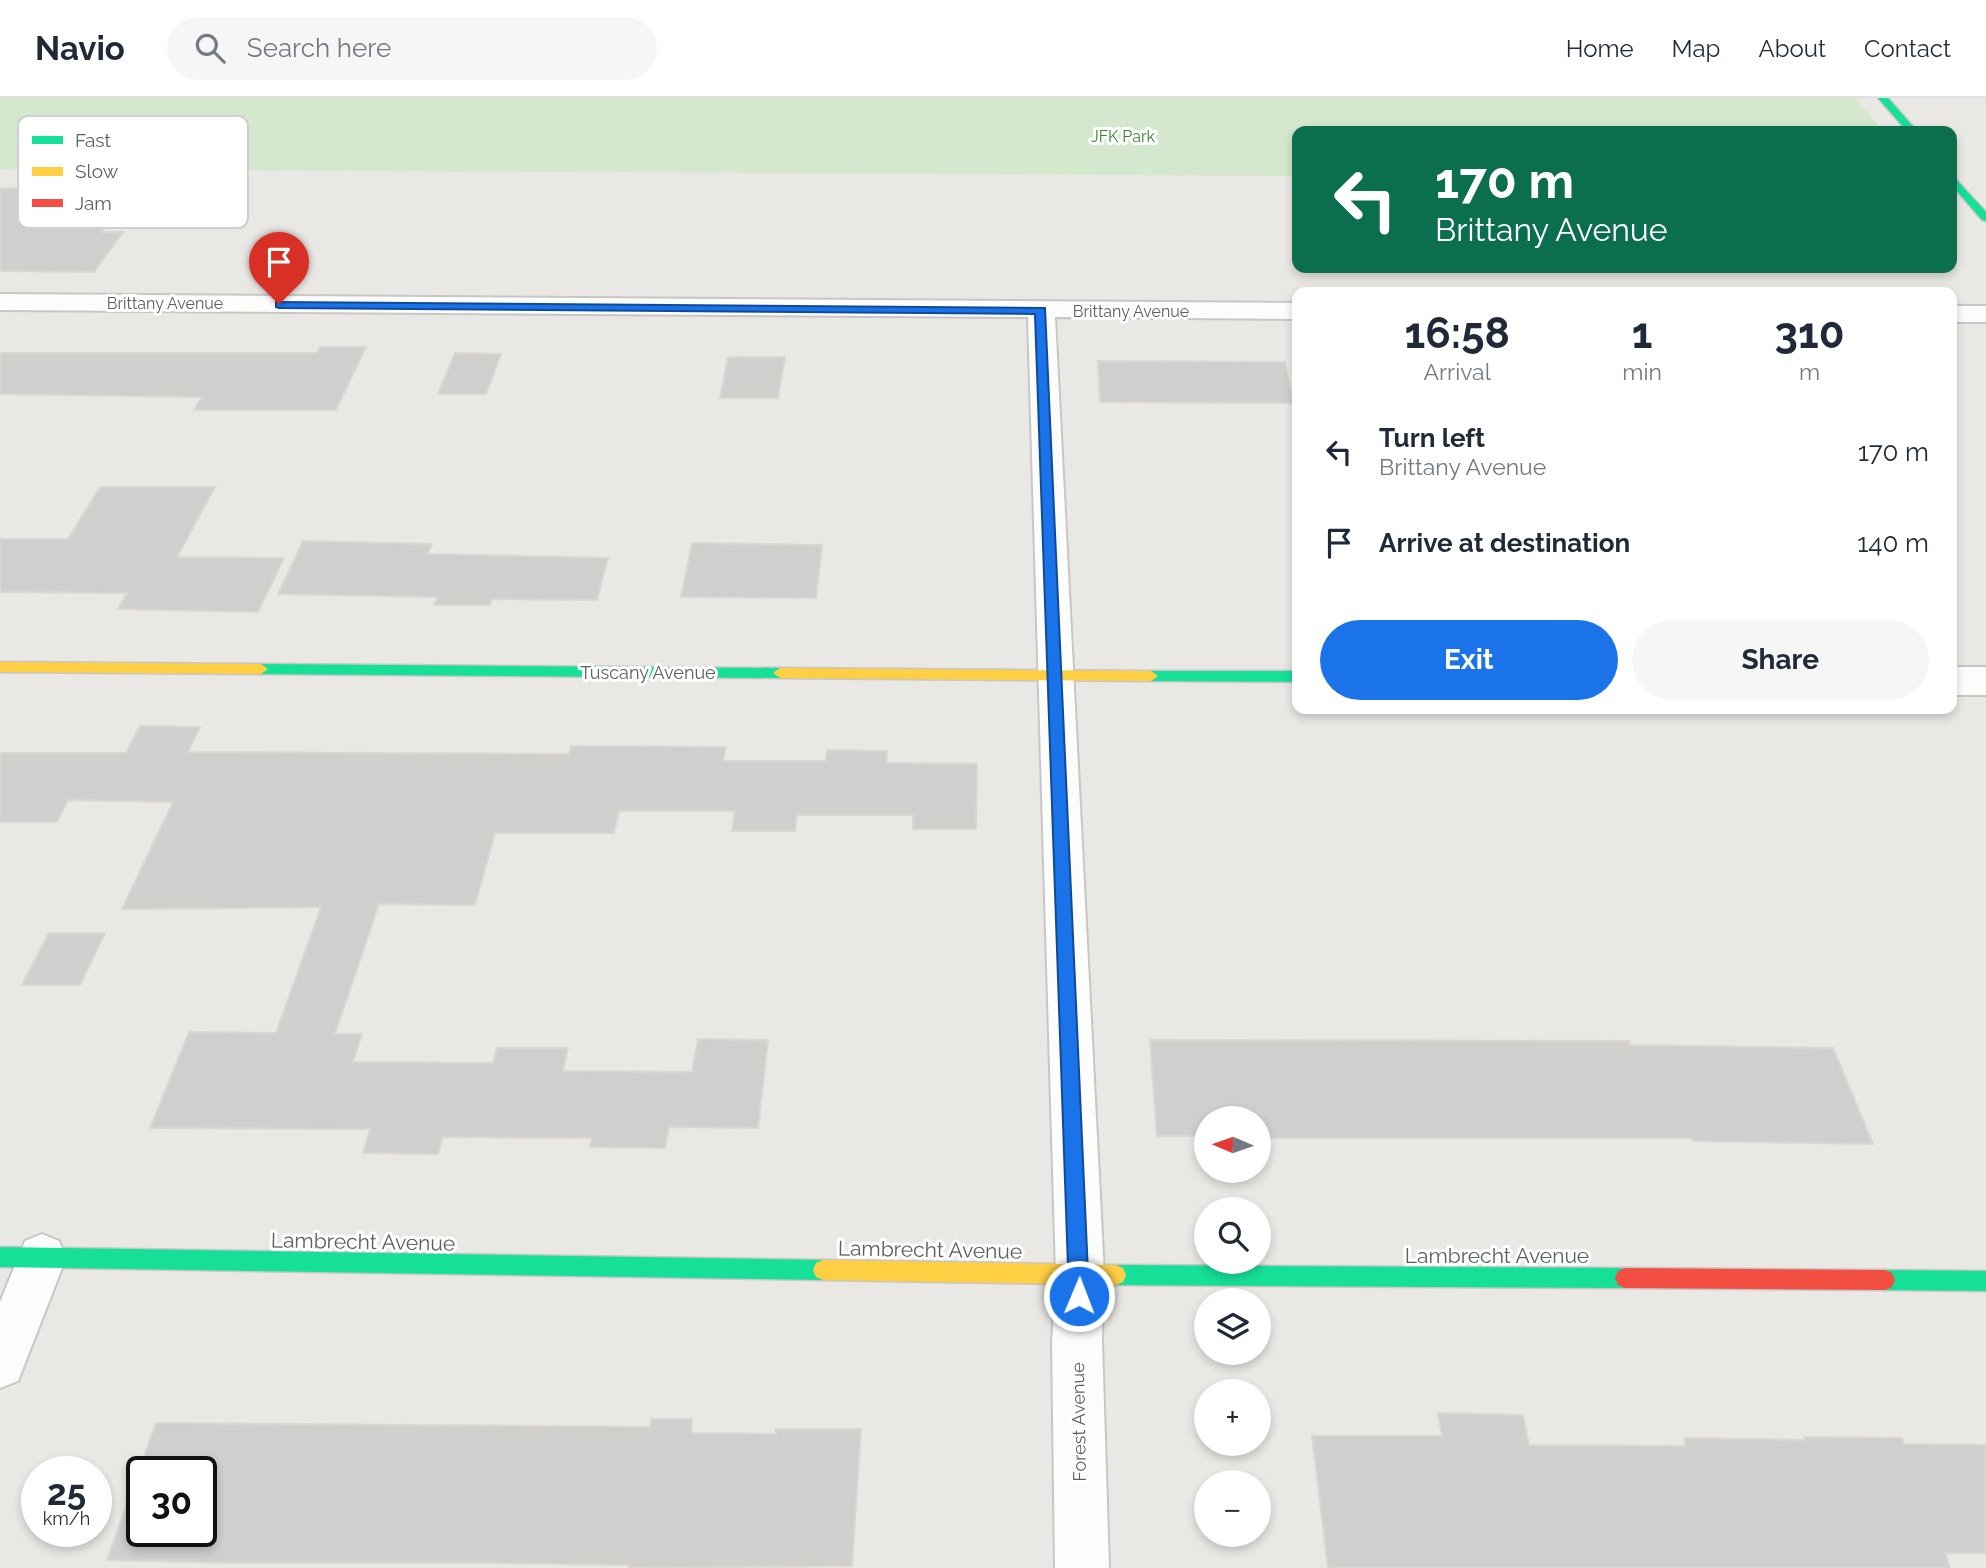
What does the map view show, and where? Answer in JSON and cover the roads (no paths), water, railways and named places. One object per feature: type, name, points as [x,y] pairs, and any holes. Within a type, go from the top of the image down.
[{"type":"street","points":[[1883,98],[1908,126]]},
{"type":"street","points":[[1957,184],[1986,218]]},
{"type":"street","name":"Brittany Avenue","points":[[0,302],[1292,312]]},
{"type":"street","name":"Forest Avenue","points":[[1041,311],[1080,1274],[1077,1341],[1082,1568]]},
{"type":"street","points":[[1957,314],[1986,314]]},
{"type":"street","name":"Tuscany Avenue","points":[[0,667],[1292,677]]},
{"type":"street","points":[[1957,681],[1986,681]]},
{"type":"street","points":[[0,1363],[21,1258]]},
{"type":"street","name":"Lambrecht Avenue","points":[[21,1258],[1080,1274],[1986,1280]]},
{"type":"park label","name":"JFK Park","points":[[1123,136]]}]
